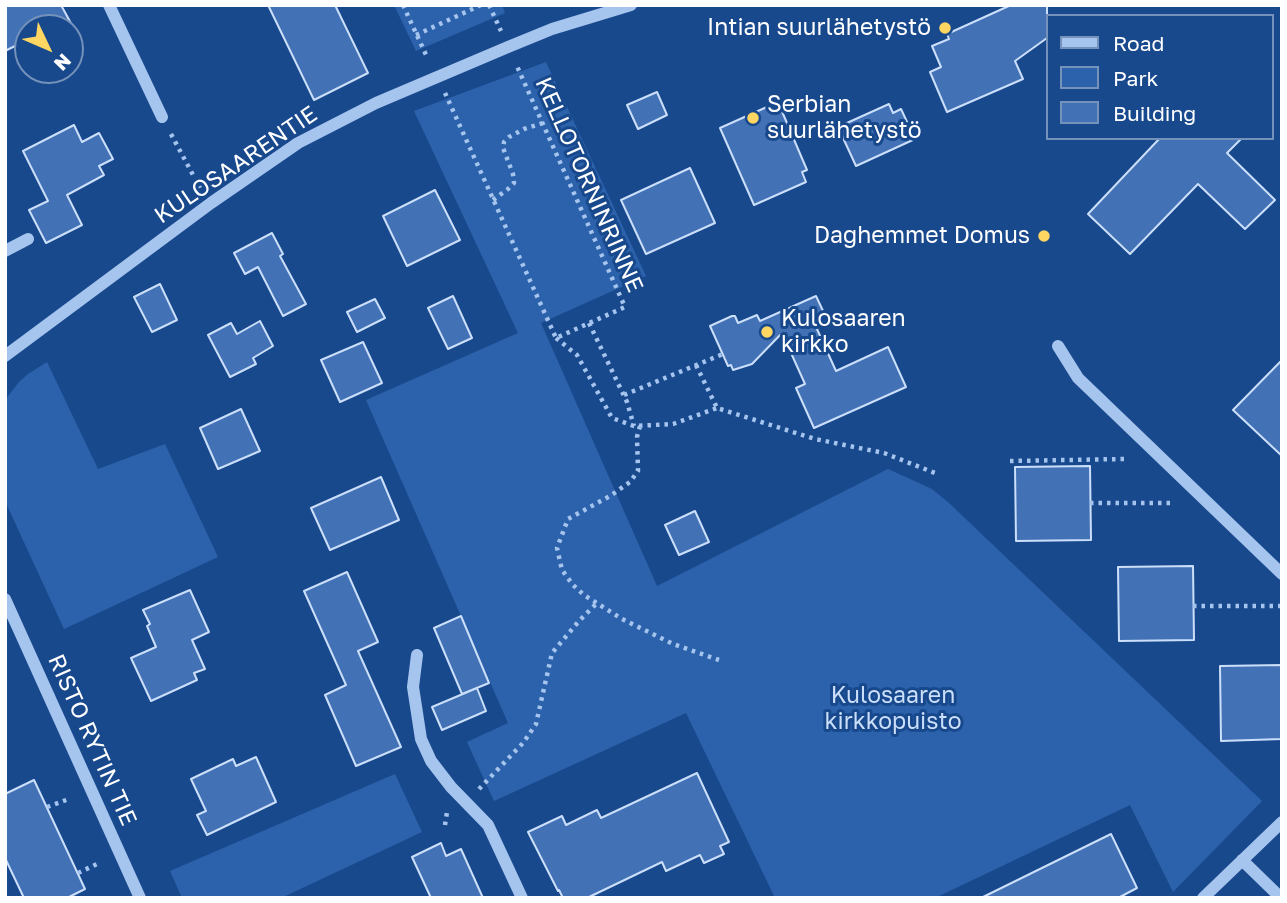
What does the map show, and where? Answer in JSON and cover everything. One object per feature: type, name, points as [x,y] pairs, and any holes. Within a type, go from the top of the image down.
[{"type":"street","points":[[109,5],[162,117]]},
{"type":"street","name":"KULOSAARENTIE","points":[[7,352],[211,202],[298,143],[376,103],[508,47],[552,29],[631,5]]},
{"type":"street","points":[[5,251],[28,239]]},
{"type":"street","points":[[1058,346],[1079,378],[1282,574]]},
{"type":"street","name":"RISTO RYTIN TIE","points":[[5,598],[140,898]]},
{"type":"street","points":[[416,656],[413,687],[421,738],[432,761],[451,787],[488,825],[522,898]]},
{"type":"street","points":[[1203,898],[1282,822]]},
{"type":"street","points":[[1242,860],[1281,898]]},
{"type":"path","points":[[402,5],[427,57]]},
{"type":"path","points":[[416,35],[481,5]]},
{"type":"path","points":[[489,5],[499,27]]},
{"type":"path","name":"KELLOTORNINRINNE","points":[[508,47],[625,307],[556,338]]},
{"type":"path","points":[[437,77],[556,338],[577,355],[612,418],[637,426],[673,424],[717,408],[815,439],[884,453],[935,473]]},
{"type":"path","points":[[162,117],[198,184],[211,202]]},
{"type":"path","points":[[493,200],[514,183],[503,148],[505,142],[509,136],[543,123]]},
{"type":"path","points":[[589,323],[637,426],[638,471],[630,482],[610,496],[568,519],[557,548],[562,570],[584,595],[622,619],[673,644],[719,660]]},
{"type":"path","points":[[624,395],[723,354]]},
{"type":"path","points":[[696,365],[717,408]]},
{"type":"path","points":[[1010,461],[1124,459]]},
{"type":"path","points":[[1090,503],[1171,503]]},
{"type":"path","points":[[466,803],[523,743],[536,724],[552,653],[597,603]]},
{"type":"path","points":[[1193,606],[1281,606]]},
{"type":"path","points":[[47,807],[69,799]]},
{"type":"path","points":[[78,873],[97,864]]},
{"type":"green space","points":[[394,5],[502,5],[505,13],[416,51]]},
{"type":"green space","name":"Kulosaaren kirkkopuisto","points":[[546,62],[646,276],[541,323],[657,586],[888,469],[932,489],[1262,801],[1173,892],[1130,805],[935,898],[775,898],[686,713],[494,801],[467,742],[508,723],[366,400],[518,333],[414,111]]},
{"type":"green space","points":[[47,362],[98,469],[165,444],[218,557],[64,629],[5,501],[5,400],[19,382]]},
{"type":"green space","points":[[395,774],[422,832],[281,898],[182,898],[170,871]]},
{"type":"building","points":[[5,5],[61,5],[66,14],[14,14],[14,46],[5,51]]},
{"type":"building","points":[[268,5],[335,5],[368,73],[314,100]]},
{"type":"building","points":[[1011,5],[1047,5],[1046,39],[1015,61],[1023,79],[947,112],[930,72],[941,67],[932,46],[949,39],[947,34]]},
{"type":"building","points":[[657,92],[667,115],[638,129],[627,105]]},
{"type":"building","points":[[778,102],[807,170],[802,172],[806,182],[754,205],[720,128]]},
{"type":"building","points":[[889,104],[893,113],[901,109],[915,139],[856,166],[838,127]]},
{"type":"building","points":[[74,125],[82,142],[99,133],[113,159],[99,166],[104,175],[67,195],[82,225],[46,243],[29,210],[48,201],[23,151]]},
{"type":"building","points":[[1158,140],[1240,140],[1227,153],[1275,200],[1245,229],[1198,184],[1130,254],[1088,214]]},
{"type":"building","points":[[690,168],[715,223],[646,254],[621,200]]},
{"type":"building","points":[[435,190],[460,240],[407,266],[383,216]]},
{"type":"building","points":[[272,233],[283,254],[280,256],[306,304],[283,316],[258,267],[245,274],[234,253]]},
{"type":"building","points":[[160,284],[177,320],[152,332],[134,297]]},
{"type":"building","points":[[453,296],[472,338],[448,349],[428,308]]},
{"type":"building","points":[[816,296],[824,313],[817,329],[836,371],[888,347],[906,387],[814,428],[796,388],[805,384],[782,333],[752,364],[733,370],[731,365],[728,366],[710,326],[732,316],[735,316],[738,323],[757,315],[760,321]]},
{"type":"building","points":[[375,299],[385,318],[357,332],[347,312]]},
{"type":"building","points":[[260,321],[273,346],[253,358],[256,364],[230,377],[208,335],[231,323],[237,334]]},
{"type":"building","points":[[363,342],[382,383],[340,402],[321,360]]},
{"type":"building","points":[[1282,360],[1282,456],[1233,410]]},
{"type":"building","points":[[241,409],[260,451],[218,469],[200,428]]},
{"type":"building","points":[[1090,466],[1091,540],[1016,541],[1015,467]]},
{"type":"building","points":[[381,477],[399,520],[330,550],[311,508]]},
{"type":"building","points":[[695,511],[709,542],[679,555],[665,525]]},
{"type":"building","points":[[1193,566],[1194,640],[1119,641],[1118,567]]},
{"type":"building","points":[[347,572],[378,642],[358,651],[401,747],[356,766],[325,695],[346,685],[304,591]]},
{"type":"building","points":[[190,590],[209,632],[192,640],[205,669],[194,673],[197,680],[151,701],[131,658],[156,647],[143,610]]},
{"type":"building","points":[[461,616],[489,683],[462,694],[434,628]]},
{"type":"building","points":[[1282,665],[1282,739],[1221,741],[1220,666]]},
{"type":"building","points":[[477,688],[486,711],[442,730],[432,707]]},
{"type":"building","points":[[256,757],[276,802],[207,835],[197,815],[206,811],[191,779],[233,759],[236,766]]},
{"type":"building","points":[[697,773],[729,842],[720,846],[724,854],[704,863],[700,855],[666,871],[662,862],[587,898],[563,898],[528,832],[562,816],[566,825],[597,810],[601,818]]},
{"type":"building","points":[[34,780],[85,889],[67,898],[24,898],[5,858],[5,794]]},
{"type":"building","points":[[1111,834],[1137,888],[1118,898],[981,898]]},
{"type":"building","points":[[441,843],[446,856],[461,849],[483,898],[431,898],[412,857]]},
{"type":"place","name":"Intian suurlähetystö","points":[[945,28]]},
{"type":"place","name":"Serbian suurlähetystö","points":[[753,118]]},
{"type":"place","name":"Daghemmet Domus","points":[[1044,236]]},
{"type":"place","name":"Kulosaaren kirkko","points":[[767,332]]}]
